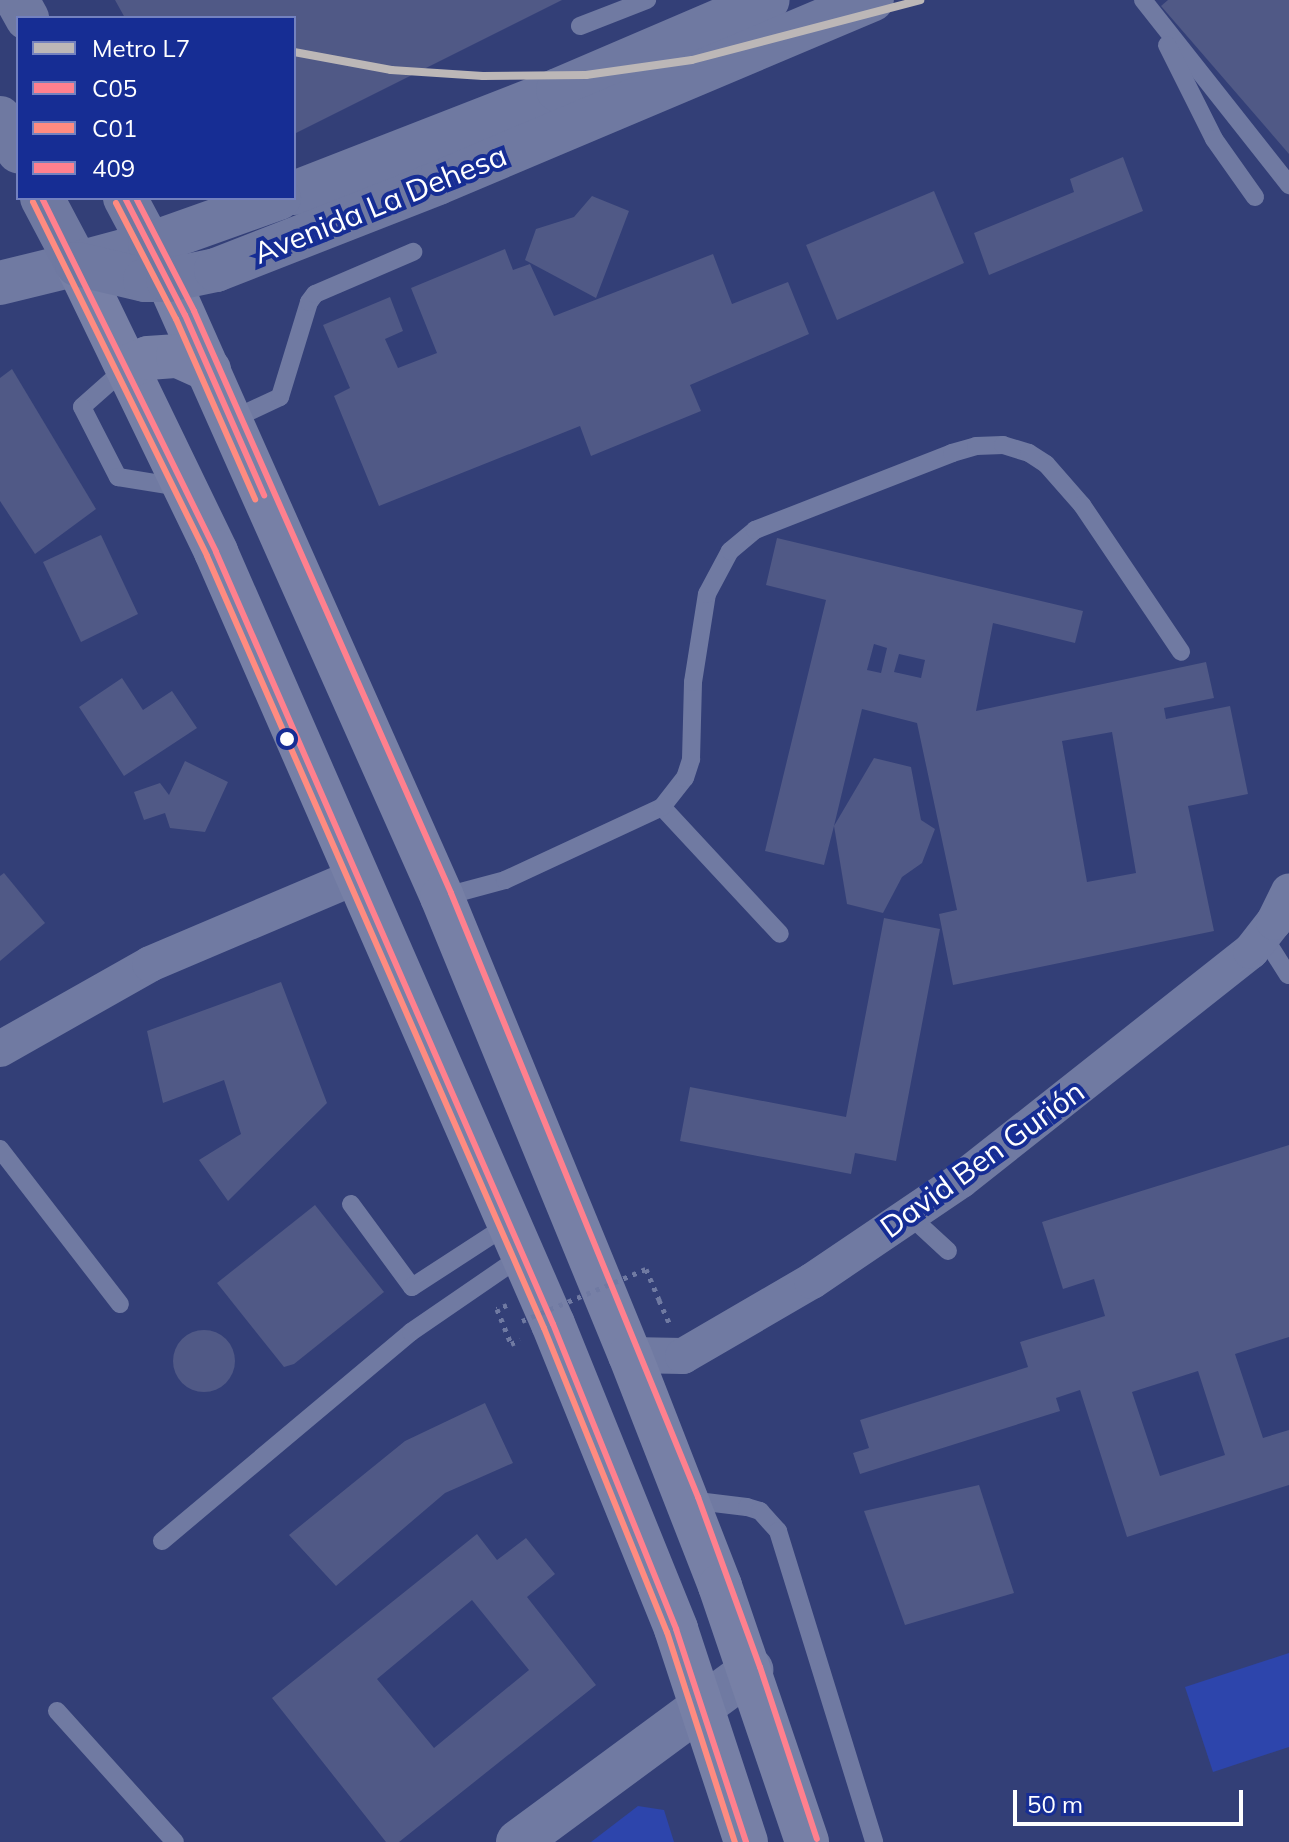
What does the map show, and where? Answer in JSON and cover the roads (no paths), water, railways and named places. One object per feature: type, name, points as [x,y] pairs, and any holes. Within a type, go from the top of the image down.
[{"type":"main road","name":"Avenida La Dehesa","points":[[296,192],[558,90],[768,0]]},
{"type":"main road","name":"Avenida La Dehesa","points":[[159,262],[216,270],[438,183],[872,0]]},
{"type":"main road","points":[[0,118],[16,147]]},
{"type":"main road","points":[[43,200],[186,488],[516,1240],[538,1323],[634,1521],[702,1704],[746,1842]]},
{"type":"main road","points":[[126,200],[159,262],[209,370],[442,897],[689,1500],[751,1670],[807,1842]]},
{"type":"main road","name":"Avenida La Dehesa","points":[[77,264],[121,277],[159,262],[275,200]]},
{"type":"main road","points":[[127,367],[148,358],[178,356],[209,370]]},
{"type":"main road","points":[[538,1323],[594,1348],[630,1355]]},
{"type":"street","points":[[0,283],[77,264]]},
{"type":"street","points":[[0,1049],[150,964],[357,876]]},
{"type":"street","name":"David Ben Gurión","points":[[630,1355],[683,1356],[812,1281],[909,1215],[1013,1141],[1237,963],[1264,937],[1289,891]]},
{"type":"street","points":[[541,1835],[702,1704],[751,1670]]},
{"type":"lane","points":[[580,26],[647,0]]},
{"type":"lane","points":[[1143,0],[1156,21],[1289,185]]},
{"type":"lane","points":[[1156,21],[1189,94],[1214,139],[1255,197]]},
{"type":"lane","points":[[231,420],[280,397],[309,302],[315,294],[413,252]]},
{"type":"lane","points":[[127,367],[82,407],[118,477],[186,488]]},
{"type":"lane","points":[[442,897],[505,880],[662,807],[685,778],[691,759],[693,682],[707,594],[730,551],[755,530],[976,446],[1003,445],[1029,453],[1063,481],[1181,652]]},
{"type":"lane","points":[[662,807],[780,934]]},
{"type":"lane","points":[[1264,937],[1288,975]]},
{"type":"lane","points":[[0,1149],[120,1304]]},
{"type":"lane","points":[[351,1204],[412,1287],[516,1240]]},
{"type":"lane","points":[[909,1215],[948,1251]]},
{"type":"lane","points":[[162,1541],[516,1240]]},
{"type":"lane","points":[[689,1500],[760,1511],[778,1531],[874,1842]]},
{"type":"lane","points":[[57,1711],[175,1842]]},
{"type":"metro line","name":"L7","points":[[296,52],[391,70],[483,76],[586,75],[692,60],[920,0]]}]
